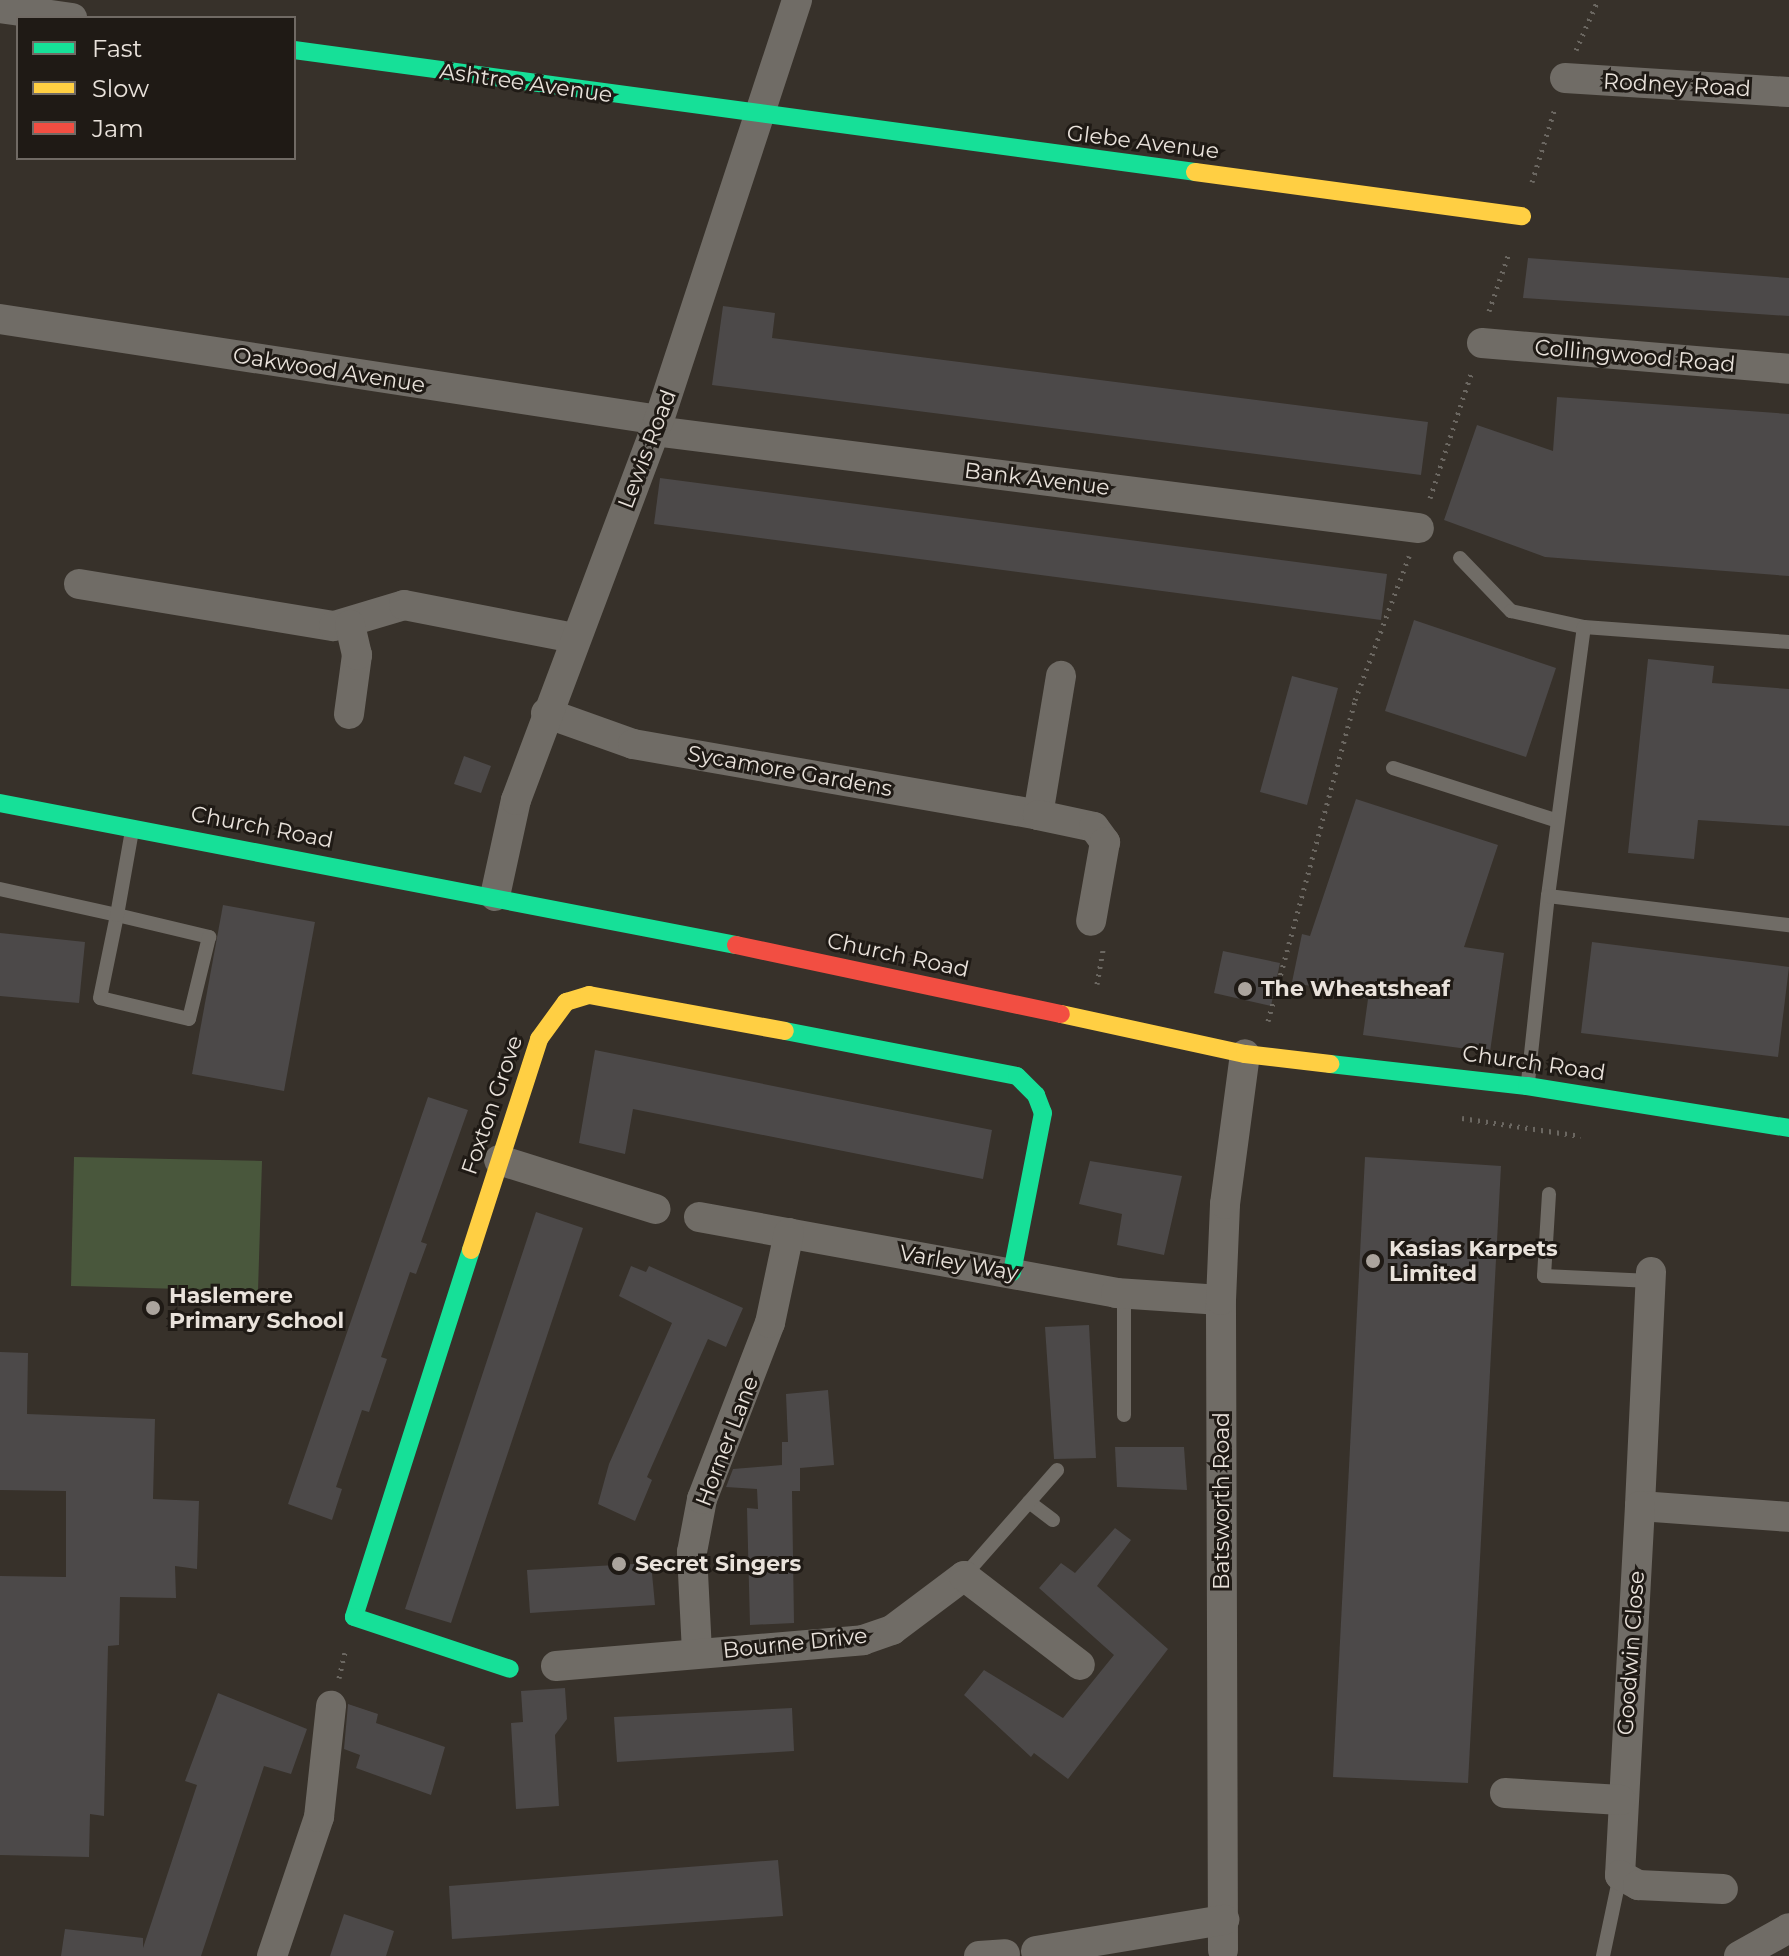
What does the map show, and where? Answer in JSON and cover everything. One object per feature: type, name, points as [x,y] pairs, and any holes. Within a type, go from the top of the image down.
[{"type":"street","name":"Lewis Road","points":[[495,896],[516,800],[573,638],[657,426],[797,0]]},
{"type":"street","points":[[0,8],[58,16]]},
{"type":"street","name":"Ashtree Avenue","points":[[296,50],[758,116]]},
{"type":"street","name":"Rodney Road","points":[[1565,78],[1789,92]]},
{"type":"street","name":"Glebe Avenue","points":[[758,116],[1522,216]]},
{"type":"street","name":"Oakwood Avenue","points":[[0,319],[657,426]]},
{"type":"street","name":"Collingwood Road","points":[[1482,343],[1789,369]]},
{"type":"street","name":"Bank Avenue","points":[[657,426],[1419,528]]},
{"type":"street","points":[[79,584],[350,625],[404,605],[573,638]]},
{"type":"street","points":[[349,714],[357,655],[350,625]]},
{"type":"street","points":[[1038,815],[1061,676]]},
{"type":"street","name":"Sycamore Gardens","points":[[546,713],[633,744],[1094,827],[1105,842],[1091,921]]},
{"type":"street","name":"Church Road","points":[[0,803],[495,896],[1091,1017],[1245,1054],[1527,1086],[1789,1128]]},
{"type":"street","name":"Foxton Grove","points":[[354,1617],[499,1160],[551,1016],[589,995],[1017,1076],[1036,1095],[1043,1113],[1012,1272]]},
{"type":"street","name":"Batsworth Road","points":[[1223,1950],[1221,1300],[1225,1204],[1245,1054]]},
{"type":"street","points":[[499,1160],[655,1209]]},
{"type":"street","name":"Varley Way","points":[[699,1217],[1124,1293],[1221,1300]]},
{"type":"street","name":"Horner Lane","points":[[697,1652],[692,1552],[702,1499],[770,1323],[789,1233]]},
{"type":"street","name":"Goodwin Close","points":[[1620,1875],[1621,1800],[1651,1277]]},
{"type":"street","points":[[1640,1506],[1789,1517]]},
{"type":"street","points":[[964,1576],[1080,1665]]},
{"type":"street","name":"Bourne Drive","points":[[556,1666],[863,1640],[892,1630],[964,1576]]},
{"type":"street","points":[[354,1617],[510,1669]]},
{"type":"street","points":[[272,1956],[319,1817],[331,1706]]},
{"type":"street","points":[[1505,1793],[1621,1800]]},
{"type":"street","points":[[1620,1875],[1638,1885],[1723,1889]]},
{"type":"street","points":[[1036,1951],[1224,1920]]},
{"type":"street","points":[[1739,1956],[1789,1928]]},
{"type":"lane","points":[[1460,558],[1511,611],[1584,627],[1789,642]]},
{"type":"lane","points":[[1527,1086],[1555,820],[1584,627]]},
{"type":"lane","points":[[1393,768],[1555,820]]},
{"type":"lane","points":[[0,889],[117,915],[209,937],[189,1019],[100,998],[117,915],[132,827]]},
{"type":"lane","points":[[1548,896],[1789,925]]},
{"type":"lane","points":[[1549,1194],[1544,1276],[1651,1277]]},
{"type":"lane","points":[[1124,1293],[1124,1415]]},
{"type":"lane","points":[[964,1576],[1057,1470]]},
{"type":"lane","points":[[1029,1502],[1053,1520]]},
{"type":"lane","points":[[1603,1956],[1620,1875]]},
{"type":"path","points":[[1091,921],[1106,933],[1091,1017]]},
{"type":"path","points":[[331,1706],[354,1617]]},
{"type":"green space","points":[[74,1157],[262,1161],[258,1291],[71,1286]]},
{"type":"building","points":[[1528,258],[1789,278],[1789,316],[1523,298]]},
{"type":"building","points":[[723,306],[775,313],[772,338],[1428,422],[1421,475],[712,385]]},
{"type":"building","points":[[1557,397],[1789,414],[1789,576],[1545,557],[1444,520],[1477,425],[1553,451]]},
{"type":"building","points":[[660,478],[1387,574],[1381,620],[654,524]]},
{"type":"building","points":[[1414,620],[1556,668],[1526,757],[1385,711]]},
{"type":"building","points":[[1648,659],[1714,666],[1712,683],[1789,689],[1789,826],[1698,820],[1694,859],[1628,853]]},
{"type":"building","points":[[1292,676],[1338,688],[1307,805],[1260,792]]},
{"type":"building","points":[[464,756],[491,766],[481,793],[454,784]]},
{"type":"building","points":[[1356,799],[1498,845],[1464,947],[1504,953],[1490,1052],[1363,1035],[1368,999],[1292,982],[1302,934],[1310,936]]},
{"type":"building","points":[[223,905],[315,922],[284,1091],[192,1074]]},
{"type":"building","points":[[0,933],[85,942],[79,1003],[0,996]]},
{"type":"building","points":[[1592,942],[1789,967],[1778,1057],[1581,1033]]},
{"type":"building","points":[[1223,951],[1280,963],[1271,1006],[1214,993]]},
{"type":"building","points":[[595,1050],[992,1130],[983,1179],[633,1109],[625,1154],[579,1143]]},
{"type":"building","points":[[428,1097],[468,1110],[421,1242],[427,1244],[416,1274],[410,1272],[381,1357],[387,1359],[369,1412],[362,1410],[336,1487],[342,1489],[332,1520],[288,1504]]},
{"type":"building","points":[[1365,1157],[1501,1166],[1468,1783],[1333,1777]]},
{"type":"building","points":[[1090,1161],[1182,1176],[1164,1255],[1117,1245],[1122,1214],[1079,1204]]},
{"type":"building","points":[[536,1212],[583,1228],[451,1623],[405,1609]]},
{"type":"building","points":[[631,1266],[646,1272],[649,1266],[743,1308],[726,1347],[708,1339],[647,1477],[652,1480],[635,1521],[598,1504],[609,1464],[672,1323],[619,1296]]},
{"type":"building","points":[[1089,1325],[1096,1458],[1054,1459],[1045,1327]]},
{"type":"building","points":[[0,1352],[28,1353],[27,1414],[155,1419],[153,1499],[199,1501],[197,1569],[175,1566],[176,1598],[120,1597],[119,1645],[108,1646],[104,1816],[90,1814],[89,1857],[0,1855],[0,1576],[66,1577],[66,1491],[0,1490]]},
{"type":"building","points":[[828,1390],[834,1465],[800,1468],[800,1491],[792,1491],[794,1623],[750,1625],[747,1508],[758,1509],[757,1489],[726,1487],[733,1469],[782,1465],[782,1442],[788,1442],[786,1394]]},
{"type":"building","points":[[1115,1447],[1184,1447],[1187,1490],[1117,1487]]},
{"type":"building","points":[[1115,1528],[1131,1540],[1097,1586],[1168,1649],[1068,1779],[1034,1753],[1031,1757],[964,1695],[984,1670],[1063,1718],[1114,1655],[1039,1588],[1061,1563],[1075,1573]]},
{"type":"building","points":[[651,1563],[655,1605],[530,1613],[527,1570]]},
{"type":"building","points":[[565,1688],[567,1719],[555,1735],[559,1806],[516,1809],[511,1723],[523,1722],[521,1691]]},
{"type":"building","points":[[218,1693],[307,1729],[291,1774],[264,1766],[201,1956],[61,1956],[65,1929],[143,1938],[143,1948],[197,1785],[185,1781]]},
{"type":"building","points":[[348,1704],[378,1714],[376,1723],[445,1747],[431,1795],[356,1768],[360,1755],[344,1749]]},
{"type":"building","points":[[792,1708],[794,1751],[617,1762],[614,1717]]},
{"type":"building","points":[[778,1860],[783,1916],[452,1939],[449,1886]]},
{"type":"building","points":[[344,1914],[394,1931],[386,1956],[330,1956]]},
{"type":"traffic: fast","points":[[296,50],[1195,172]]},
{"type":"traffic: fast","points":[[0,803],[736,945]]},
{"type":"traffic: fast","points":[[785,1031],[1017,1076],[1036,1095],[1043,1113],[1012,1272]]},
{"type":"traffic: fast","points":[[1330,1064],[1527,1086],[1789,1128]]},
{"type":"traffic: fast","points":[[471,1250],[354,1617],[510,1669]]},
{"type":"traffic: slow","points":[[1195,172],[1522,216]]},
{"type":"traffic: slow","points":[[471,1250],[539,1039],[566,1002],[589,995],[785,1031]]},
{"type":"traffic: slow","points":[[1061,1014],[1245,1054],[1330,1064]]},
{"type":"traffic: jam","points":[[736,945],[1061,1014]]},
{"type":"place","name":"The Wheatsheaf","points":[[1245,989]]},
{"type":"place","name":"Kasias Karpets Limited","points":[[1373,1261]]},
{"type":"place","name":"Haslemere Primary School","points":[[153,1308]]},
{"type":"place","name":"Secret Singers","points":[[619,1564]]}]
